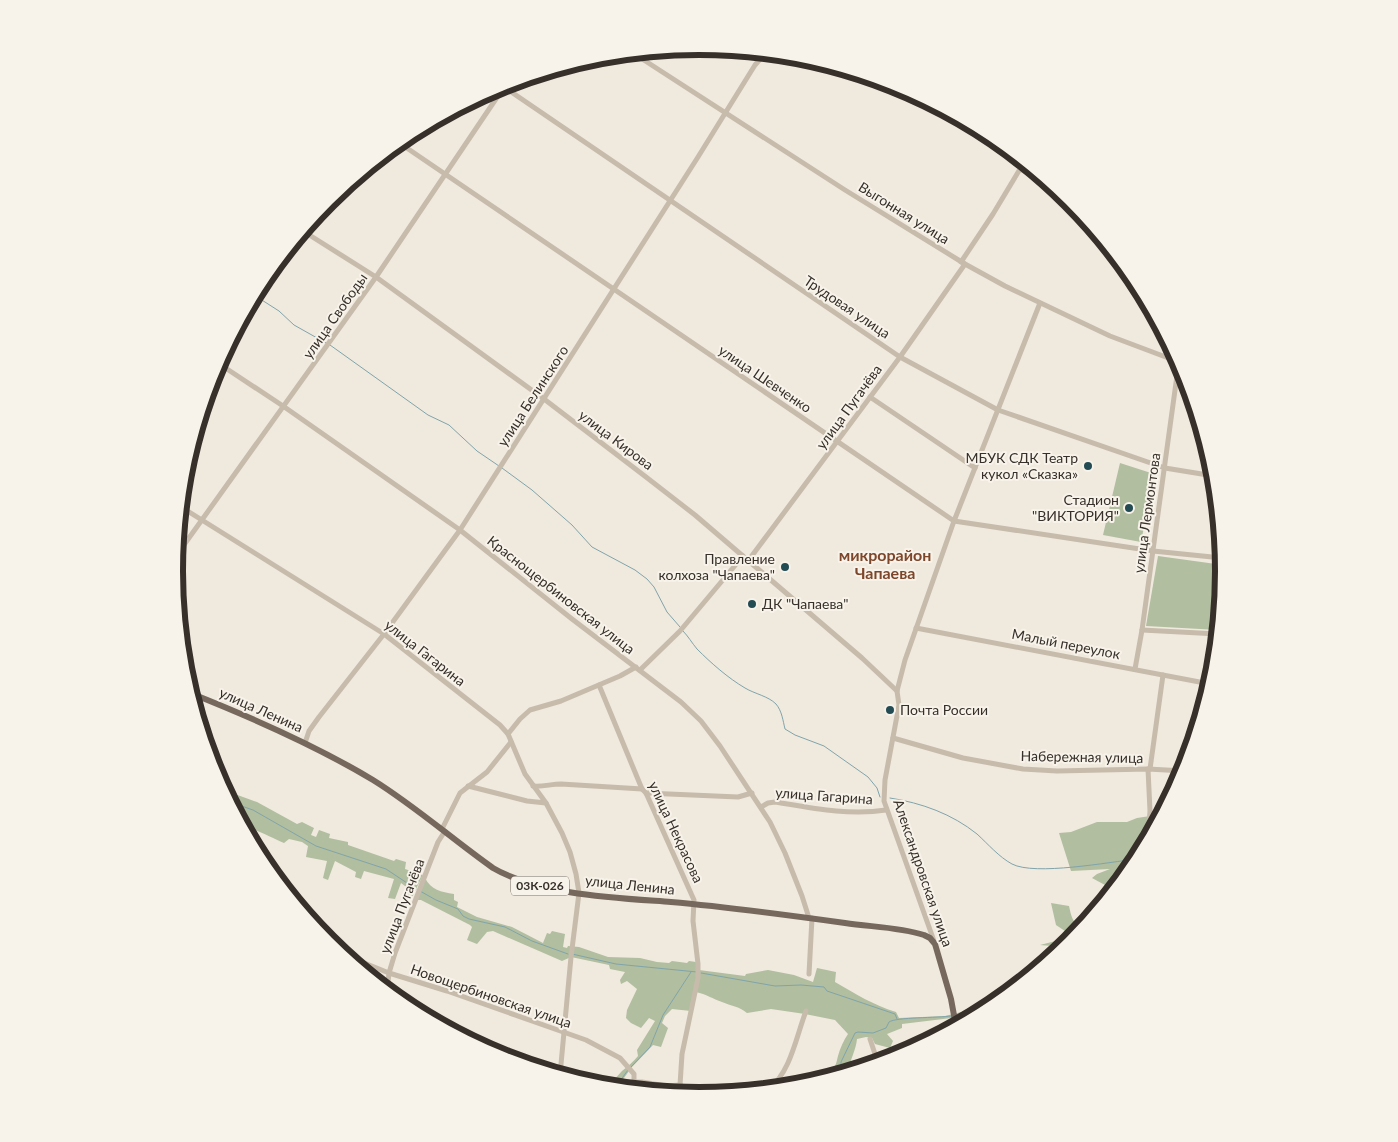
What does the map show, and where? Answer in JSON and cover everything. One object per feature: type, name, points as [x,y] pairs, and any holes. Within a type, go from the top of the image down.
[{"type":"main road","name":"улица Ленина","points":[[199,697],[254,719],[373,780],[483,861],[504,874],[530,883],[579,893],[694,904],[916,933],[927,937],[934,944]]},
{"type":"main road","name":"Александровская улица","points":[[934,944],[954,1019]]},
{"type":"street","name":"Выгонная улица","points":[[641,58],[845,190],[963,263],[1040,303],[1110,336],[1168,357]]},
{"type":"street","name":"улица Белинского","points":[[304,743],[319,717],[384,634],[460,530],[614,290],[754,65],[760,58]]},
{"type":"street","name":"Трудовая улица","points":[[512,90],[900,357],[998,410],[1164,468],[1206,475]]},
{"type":"street","name":"улица Свободы","points":[[184,545],[376,278],[497,96]]},
{"type":"street","name":"улица Шевченко","points":[[405,147],[954,521],[1152,550],[1215,557]]},
{"type":"street","name":"улица Пугачёва","points":[[748,561],[900,357],[963,263],[1020,169]]},
{"type":"street","points":[[1020,169],[1024,171]]},
{"type":"street","name":"улица Кирова","points":[[309,234],[376,278],[544,399],[695,515],[862,658],[896,691]]},
{"type":"street","name":"Александровская улица","points":[[934,944],[886,810],[884,793],[898,705],[896,691],[954,521],[1040,303]]},
{"type":"street","name":"Краснощербиновская улица","points":[[225,368],[460,530],[681,702],[701,721],[761,807],[785,853],[811,918]]},
{"type":"street","name":"улица Лермонтова","points":[[1135,669],[1177,376]]},
{"type":"street","points":[[870,397],[975,468]]},
{"type":"street","name":"улица Гагарина","points":[[186,510],[384,634],[500,725],[508,734],[525,774],[546,803],[570,852],[579,893],[561,1068]]},
{"type":"street","points":[[508,734],[530,710],[561,701],[638,669],[682,629],[743,556]]},
{"type":"street","name":"Малый переулок","points":[[916,628],[1202,683]]},
{"type":"street","points":[[1142,630],[1211,634]]},
{"type":"street","points":[[1149,823],[1149,769],[1163,675]]},
{"type":"street","name":"улица Некрасова","points":[[599,685],[644,791],[692,893],[698,978],[682,1054],[680,1085]]},
{"type":"street","name":"Набережная улица","points":[[893,738],[963,758],[1024,769],[1175,770]]},
{"type":"street","name":"улица Пугачёва","points":[[388,982],[389,973],[438,842],[460,794],[486,772],[511,742]]},
{"type":"street","points":[[533,786],[542,787],[550,784],[561,784],[655,793],[738,797],[752,793]]},
{"type":"street","points":[[468,786],[527,801],[546,803]]},
{"type":"street","points":[[650,801],[655,793]]},
{"type":"street","name":"улица Гагарина","points":[[761,807],[775,802],[826,810],[874,812],[886,810]]},
{"type":"street","points":[[809,974],[811,918]]},
{"type":"street","points":[[916,933],[925,929],[927,923]]},
{"type":"street","name":"Новощербиновская улица","points":[[364,963],[565,1033],[605,1049],[620,1058],[629,1068],[634,1074],[634,1082]]},
{"type":"street","points":[[778,1081],[788,1062],[806,1012]]},
{"type":"street","points":[[870,1039],[876,1056]]},
{"type":"street","points":[[634,1082],[666,1086],[680,1085]]},
{"type":"green space","name":"Стадион \"ВИКТОРИЯ\"","points":[[1120,463],[1151,473],[1150,479],[1153,481],[1141,542],[1103,535]]},
{"type":"green space","points":[[1158,556],[1215,564],[1212,630],[1146,626]]},
{"type":"green space","points":[[234,794],[257,802],[297,824],[302,822],[314,828],[311,835],[316,837],[319,830],[330,834],[329,838],[348,842],[348,845],[394,861],[396,859],[406,862],[405,869],[423,875],[411,899],[408,897],[405,886],[401,883],[395,899],[388,898],[394,879],[364,871],[361,879],[355,877],[356,872],[335,861],[328,880],[323,878],[327,861],[306,857],[308,846],[302,842],[289,839],[284,843],[255,830],[254,832]]},
{"type":"green space","points":[[1153,816],[1128,858],[1107,887],[1092,878],[1110,869],[1071,871],[1059,833],[1071,832],[1097,822],[1127,822]]},
{"type":"green space","points":[[425,878],[437,890],[454,894],[454,900],[458,902],[457,907],[477,917],[512,927],[543,943],[547,933],[550,934],[552,931],[565,934],[563,947],[567,948],[568,946],[579,947],[608,957],[640,958],[669,963],[672,961],[696,962],[699,970],[745,976],[746,974],[768,970],[794,975],[813,982],[817,968],[836,972],[835,982],[872,1003],[896,1012],[899,1018],[945,1016],[970,1010],[958,1017],[902,1024],[902,1028],[887,1034],[893,1041],[890,1048],[875,1044],[872,1038],[857,1039],[850,1064],[832,1069],[848,1034],[835,1020],[771,1009],[747,1013],[738,1007],[696,992],[691,1011],[672,1009],[665,1016],[662,1023],[668,1028],[661,1047],[653,1045],[622,1081],[614,1080],[638,1056],[637,1050],[655,1021],[649,1018],[641,1028],[626,1018],[627,1010],[637,989],[627,981],[621,984],[620,980],[625,972],[610,969],[609,965],[571,957],[562,961],[493,931],[487,932],[477,944],[467,940],[472,927],[470,925],[421,900],[416,900]]},
{"type":"green space","points":[[1051,903],[1069,906],[1076,923],[1069,931],[1065,931],[1056,925]]},
{"type":"green space","points":[[1060,940],[1053,946],[1040,945]]},
{"type":"waterway","points":[[261,299],[279,311],[294,325],[326,343]]},
{"type":"waterway","points":[[330,345],[428,415],[449,425],[477,451],[499,466]]},
{"type":"waterway","points":[[502,468],[532,490],[572,525],[592,547],[635,570],[647,579],[654,587],[667,612],[680,627]]},
{"type":"waterway","points":[[683,631],[697,649],[726,675],[745,688],[776,704],[781,713],[785,729],[795,735],[824,746],[868,777],[877,788],[880,797]]},
{"type":"waterway","points":[[890,798],[925,806],[947,815],[977,834],[1007,861],[1023,867],[1037,869],[1054,868],[1126,860]]},
{"type":"waterway","points":[[239,805],[253,810],[316,846],[386,869],[416,889]]},
{"type":"waterway","points":[[420,891],[458,909],[463,916],[469,919],[505,927],[532,941],[568,954]]},
{"type":"waterway","points":[[572,954],[616,964],[697,972]]},
{"type":"waterway","points":[[631,1067],[650,1047],[663,1015],[691,972]]},
{"type":"waterway","points":[[701,973],[775,986],[801,985],[824,987],[827,991],[895,1014],[897,1019]]},
{"type":"waterway","points":[[958,1015],[964,1013]]},
{"type":"waterway","points":[[841,1067],[841,1062],[855,1033],[873,1033],[886,1028],[889,1022],[893,1020],[951,1016]]},
{"type":"waterway","points":[[620,1081],[628,1070]]},
{"type":"place","name":"МБУК СДК Театр кукол «Сказка»","points":[[1088,466]]},
{"type":"place","name":"Стадион \"ВИКТОРИЯ\"","points":[[1129,508]]},
{"type":"place","name":"Правление колхоза \"Чапаева\"","points":[[785,567]]},
{"type":"place","name":"ДК \"Чапаева\"","points":[[752,604]]},
{"type":"place","name":"Почта России","points":[[890,710]]},
{"type":"district","name":"микрорайон Чапаева","points":[[885,564]]}]
